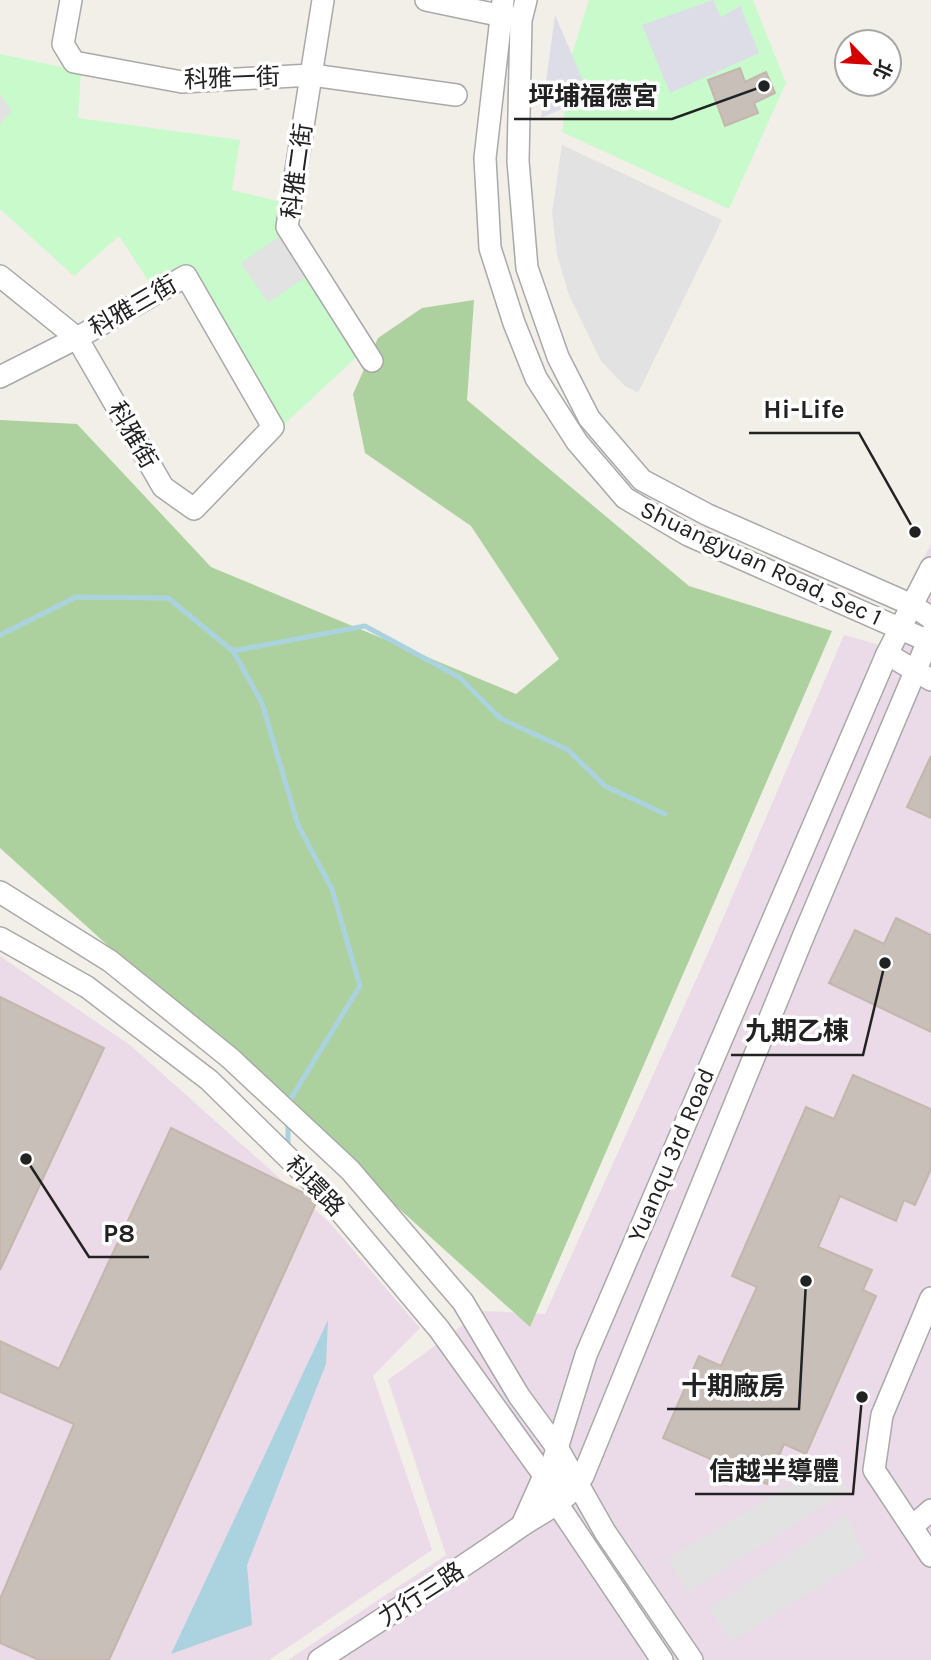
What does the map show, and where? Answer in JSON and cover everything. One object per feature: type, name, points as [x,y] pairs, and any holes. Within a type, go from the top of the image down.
[{"type":"street","name":"科雅一街","points":[[71,0],[63,44],[74,62],[182,82],[312,75],[456,95]]},
{"type":"street","name":"科雅二街","points":[[323,0],[287,226],[372,360]]},
{"type":"street","points":[[426,0],[524,10]]},
{"type":"street","name":"Shuangyuan Road, Sec 1","points":[[501,8],[485,159],[490,248],[514,323],[536,378],[577,442],[625,498],[688,534],[900,628],[930,638]]},
{"type":"street","name":"Shuangyuan Road, Sec 1","points":[[524,10],[518,161],[527,268],[558,357],[589,418],[642,480],[708,515],[912,605],[931,618]]},
{"type":"street","name":"科雅街","points":[[0,276],[77,338],[163,488],[194,509],[273,427]]},
{"type":"street","name":"科雅三街","points":[[0,377],[77,338],[186,276],[273,427]]},
{"type":"street","name":"Yuanqu 3rd Road","points":[[551,1460],[586,1355],[887,654],[931,568]]},
{"type":"street","name":"Yuanqu 3rd Road","points":[[577,1486],[593,1458],[798,950],[923,676],[930,638]]},
{"type":"street","points":[[887,654],[923,676]]},
{"type":"street","name":"科環路","points":[[0,892],[110,961],[230,1058],[350,1170],[463,1302],[524,1404],[551,1460],[558,1505]]},
{"type":"street","name":"科環路","points":[[0,939],[87,987],[209,1080],[328,1198],[551,1460],[577,1486]]},
{"type":"street","points":[[931,1298],[882,1415],[874,1470],[931,1556]]},
{"type":"street","points":[[524,1404],[532,1411],[553,1417],[562,1413],[569,1404]]},
{"type":"street","points":[[522,1525],[551,1460]]},
{"type":"street","points":[[577,1486],[692,1660]]},
{"type":"street","name":"力行三路","points":[[319,1660],[451,1576],[522,1525],[558,1505],[577,1486]]},
{"type":"street","points":[[558,1505],[662,1660]]},
{"type":"street","points":[[912,1527],[931,1510]]},
{"type":"shaded area","points":[[713,0],[721,17],[740,6],[759,53],[670,93],[642,25]]},
{"type":"shaded area","points":[[555,15],[590,97],[541,118]]},
{"type":"shaded area","points":[[0,94],[12,111],[0,124]]},
{"type":"shaded area","points":[[562,145],[722,220],[638,393],[625,386],[601,361],[569,295],[557,255],[552,213]]},
{"type":"shaded area","points":[[280,236],[307,276],[268,303],[241,263]]},
{"type":"shaded area","points":[[931,544],[931,1660],[288,1660],[446,1555],[388,1380],[482,1311],[545,1314],[709,951],[844,635],[880,645]]},
{"type":"shaded area","points":[[0,956],[130,1045],[330,1223],[420,1328],[373,1376],[432,1550],[269,1660],[0,1660]]},
{"type":"shaded area","points":[[832,1460],[848,1490],[688,1592],[668,1558]]},
{"type":"shaded area","points":[[846,1516],[866,1557],[731,1642],[709,1609]]},
{"type":"green space","points":[[589,0],[753,0],[786,83],[729,209],[562,132],[572,54]]},
{"type":"green space","points":[[0,54],[81,71],[78,118],[240,140],[232,190],[282,202],[277,230],[361,353],[280,428],[187,266],[153,288],[119,236],[74,276],[0,209]]},
{"type":"green space","points":[[474,300],[467,400],[689,586],[832,631],[530,1327],[0,848],[0,420],[77,424],[211,567],[516,694],[559,659],[471,526],[365,453],[353,394],[378,338],[422,308]]},
{"type":"water","points":[[328,1320],[326,1364],[247,1565],[252,1625],[171,1654]]},
{"type":"building","points":[[740,68],[745,82],[766,72],[775,93],[754,103],[758,113],[725,126],[708,80]]},
{"type":"building","points":[[931,756],[931,818],[907,807]]},
{"type":"building","points":[[896,918],[931,935],[931,1032],[829,983],[855,930],[884,944]]},
{"type":"building","points":[[0,997],[104,1048],[0,1270]]},
{"type":"building","points":[[853,1075],[931,1109],[931,1169],[915,1205],[904,1200],[896,1221],[840,1196],[818,1247],[872,1270],[863,1290],[876,1296],[806,1454],[784,1444],[767,1484],[663,1438],[699,1356],[721,1366],[757,1287],[732,1276],[806,1107],[834,1119]]},
{"type":"building","points":[[171,1128],[306,1194],[316,1203],[109,1660],[39,1660],[0,1643],[0,1599],[74,1424],[0,1392],[0,1341],[59,1369]]},
{"type":"waterway","points":[[0,635],[76,597],[168,598],[233,651],[262,703],[298,825],[332,889],[360,986],[288,1103]]},
{"type":"waterway","points":[[233,651],[365,626],[459,677],[500,718],[568,750],[605,786],[665,814]]},
{"type":"waterway","points":[[288,1120],[288,1149]]},
{"type":"place","name":"坪埔福德宮","points":[[764,86]]},
{"type":"place","name":"Hi-Life","points":[[915,532]]},
{"type":"place","name":"九期乙棟","points":[[885,963]]},
{"type":"place","name":"P8","points":[[26,1159]]},
{"type":"place","name":"十期廠房","points":[[806,1281]]},
{"type":"place","name":"信越半導體","points":[[862,1397]]}]
